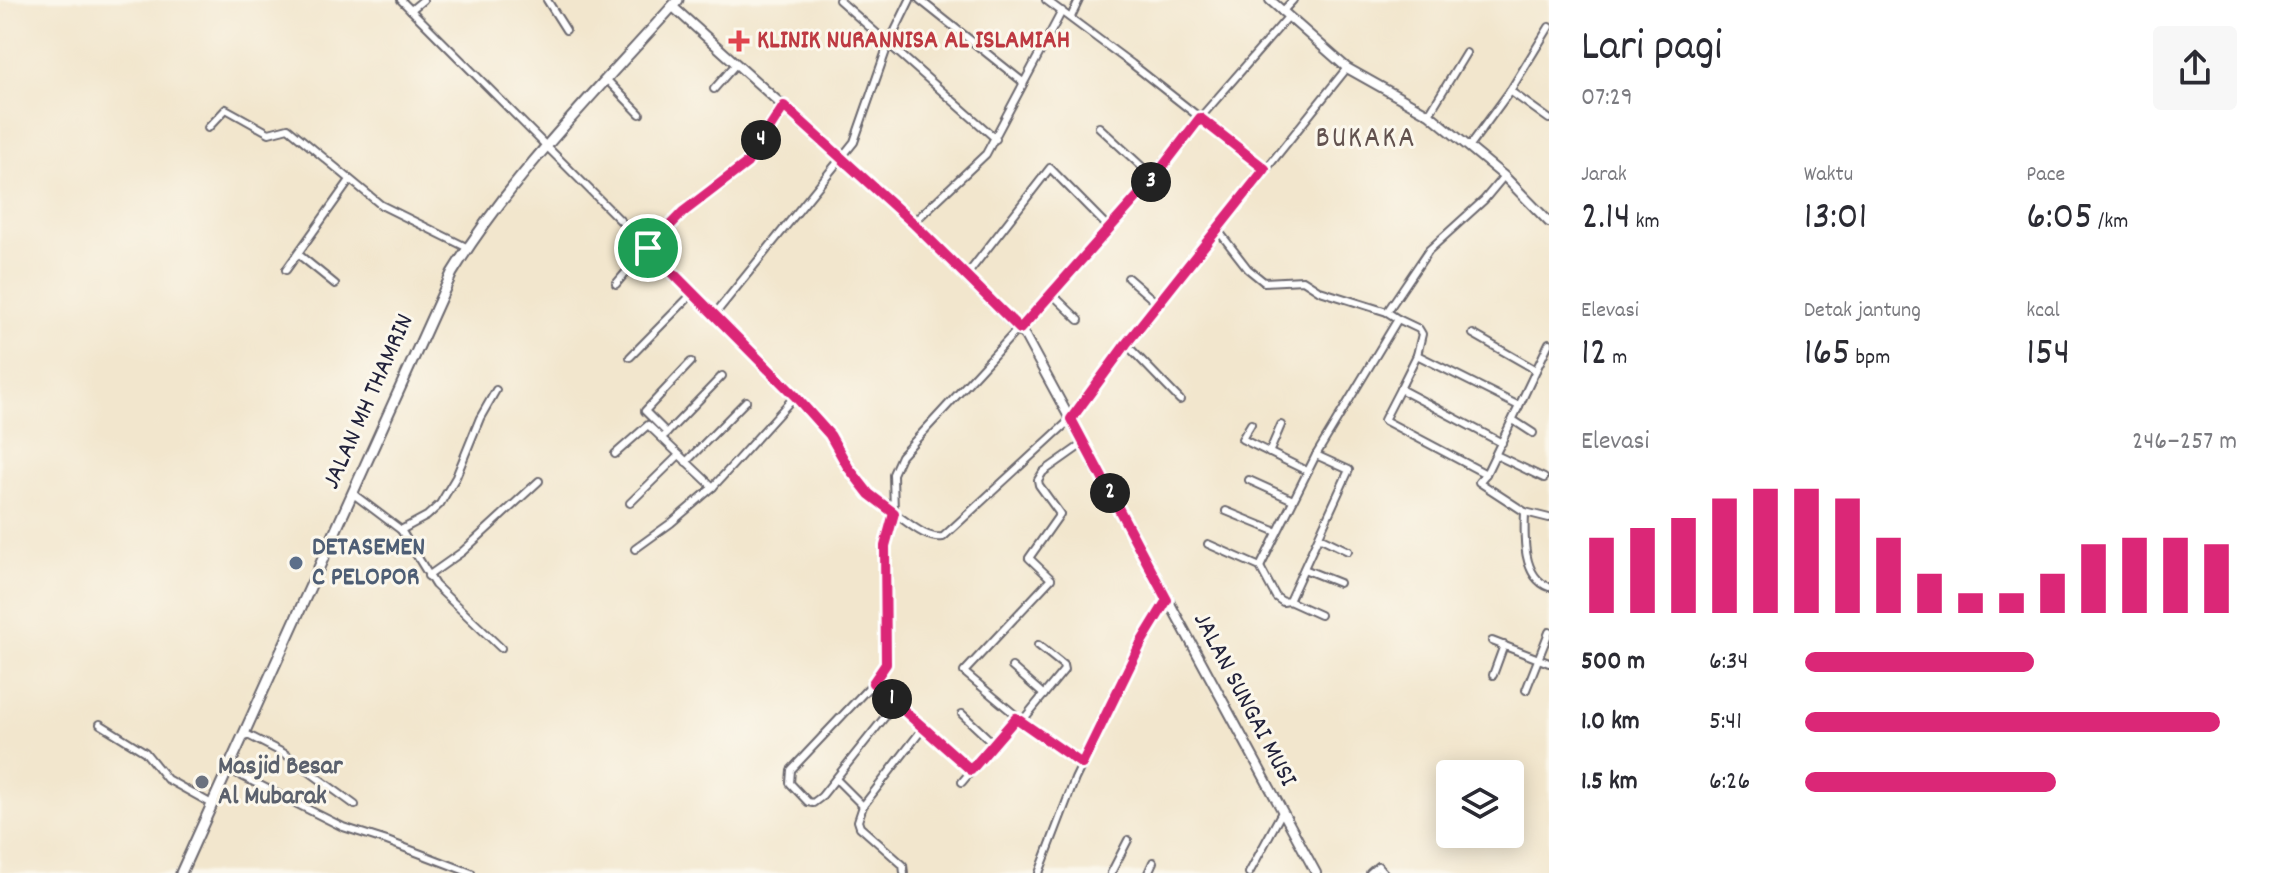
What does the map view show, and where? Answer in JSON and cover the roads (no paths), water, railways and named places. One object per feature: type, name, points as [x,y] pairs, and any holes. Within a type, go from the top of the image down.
[{"type":"main road","name":"JALAN MH THAMRIN","points":[[181,873],[452,273],[547,146],[672,2]]},
{"type":"street","points":[[401,0],[795,396],[830,435],[848,467],[869,494],[938,539],[1071,419],[1126,344],[1347,68]]},
{"type":"street","points":[[411,10],[423,0]]},
{"type":"street","points":[[547,0],[566,30]]},
{"type":"street","points":[[839,0],[996,139]]},
{"type":"street","points":[[715,314],[854,142],[888,45],[910,0]]},
{"type":"street","points":[[920,0],[1023,82]]},
{"type":"street","points":[[1046,0],[1265,169]]},
{"type":"street","points":[[1071,17],[1079,0]]},
{"type":"street","points":[[1270,0],[1347,68],[1429,114],[1504,176],[1549,222]]},
{"type":"street","points":[[896,703],[816,801],[810,803],[792,786],[789,777],[791,770],[873,683],[886,664],[885,546],[894,513],[893,474],[896,463],[1154,178],[1285,15],[1293,0]]},
{"type":"street","name":"JALAN SUNGAI MUSI","points":[[672,2],[736,64],[913,223],[1020,329],[1316,873]]},
{"type":"street","points":[[913,223],[968,174],[996,139],[1062,11]]},
{"type":"street","points":[[1469,147],[1510,91],[1549,27]]},
{"type":"street","points":[[1429,114],[1466,53]]},
{"type":"street","points":[[714,89],[736,64]]},
{"type":"street","points":[[606,79],[640,114]]},
{"type":"street","points":[[1510,91],[1549,119]]},
{"type":"street","points":[[616,284],[683,212],[747,163],[784,106]]},
{"type":"street","points":[[208,128],[226,109],[269,133],[288,128],[386,209],[468,248]]},
{"type":"street","points":[[1099,127],[1154,178]]},
{"type":"street","points":[[966,276],[1050,168],[1110,229]]},
{"type":"street","points":[[1387,312],[1429,250],[1484,200],[1504,176]]},
{"type":"street","points":[[286,270],[350,180]]},
{"type":"street","points":[[1217,229],[1248,269],[1264,282],[1303,280],[1320,291],[1387,312],[1419,329],[1422,334],[1417,355],[1384,420],[1486,474]]},
{"type":"street","points":[[298,254],[335,284]]},
{"type":"street","points":[[1128,278],[1158,304]]},
{"type":"street","points":[[630,357],[693,293]]},
{"type":"street","points":[[1052,294],[1079,320]]},
{"type":"street","points":[[1260,567],[1307,471],[1398,319]]},
{"type":"street","points":[[1473,334],[1536,370]]},
{"type":"street","points":[[1549,343],[1496,455],[1479,482],[1525,512],[1549,518]]},
{"type":"street","points":[[1126,344],[1180,400]]},
{"type":"street","points":[[1417,355],[1519,406]]},
{"type":"street","points":[[691,362],[645,411],[679,455],[713,487]]},
{"type":"street","points":[[664,436],[722,376]]},
{"type":"street","points":[[1400,389],[1502,443]]},
{"type":"street","points":[[401,530],[427,516],[440,504],[456,477],[480,418],[496,390]]},
{"type":"street","points":[[635,549],[713,487],[795,396]]},
{"type":"street","points":[[686,462],[746,401]]},
{"type":"street","points":[[1513,420],[1533,433]]},
{"type":"street","points":[[1251,424],[1242,439],[1307,471]]},
{"type":"street","points":[[615,454],[647,425],[664,436]]},
{"type":"street","points":[[1269,453],[1281,425]]},
{"type":"street","points":[[1082,764],[964,672],[1051,579],[1029,558],[1060,514],[1039,485],[1039,475],[1084,443]]},
{"type":"street","points":[[630,503],[679,455]]},
{"type":"street","points":[[1289,601],[1349,470],[1316,455]]},
{"type":"street","points":[[1496,455],[1544,478]]},
{"type":"street","points":[[1249,480],[1293,500]]},
{"type":"street","points":[[428,576],[462,552],[539,481]]},
{"type":"street","points":[[352,493],[401,530],[428,576],[452,604],[501,648]]},
{"type":"street","points":[[1226,511],[1277,532]]},
{"type":"street","points":[[1525,512],[1524,540],[1530,567],[1539,583],[1549,587]]},
{"type":"street","points":[[1319,537],[1348,551]]},
{"type":"street","points":[[1208,544],[1260,567],[1276,597],[1283,602],[1289,601],[1320,615]]},
{"type":"street","points":[[1304,569],[1339,583]]},
{"type":"street","points":[[1039,873],[1082,764],[1142,641],[1167,600]]},
{"type":"street","points":[[1526,690],[1549,632]]},
{"type":"street","points":[[1492,641],[1549,663]]},
{"type":"street","points":[[962,782],[1014,719],[1021,719],[1063,672],[1064,668],[1038,645]]},
{"type":"street","points":[[1493,675],[1504,645]]},
{"type":"street","points":[[1012,667],[1044,695]]},
{"type":"street","points":[[873,683],[971,770]]},
{"type":"street","points":[[962,714],[994,744]]},
{"type":"street","points":[[100,724],[145,752],[167,779],[212,804]]},
{"type":"street","points":[[904,873],[903,865],[860,827],[858,821],[863,806],[924,727]]},
{"type":"street","points":[[244,733],[303,766],[355,805]]},
{"type":"street","points":[[228,769],[343,827],[471,873]]},
{"type":"street","points":[[836,779],[863,806]]},
{"type":"street","points":[[1249,873],[1282,812]]},
{"type":"street","points":[[1111,873],[1128,840]]},
{"type":"street","points":[[1148,873],[1153,862]]},
{"type":"street","points":[[1370,873],[1378,866],[1384,873]]},
{"type":"place","name":"KLINIK NURANNISA AL ISLAMIAH","points":[[739,41]]},
{"type":"place","name":"DETASEMEN C PELOPOR","points":[[296,563]]},
{"type":"place","name":"Masjid Besar Al Mubarak","points":[[202,782]]},
{"type":"district","name":"BUKAKA","points":[[1366,140]]}]
